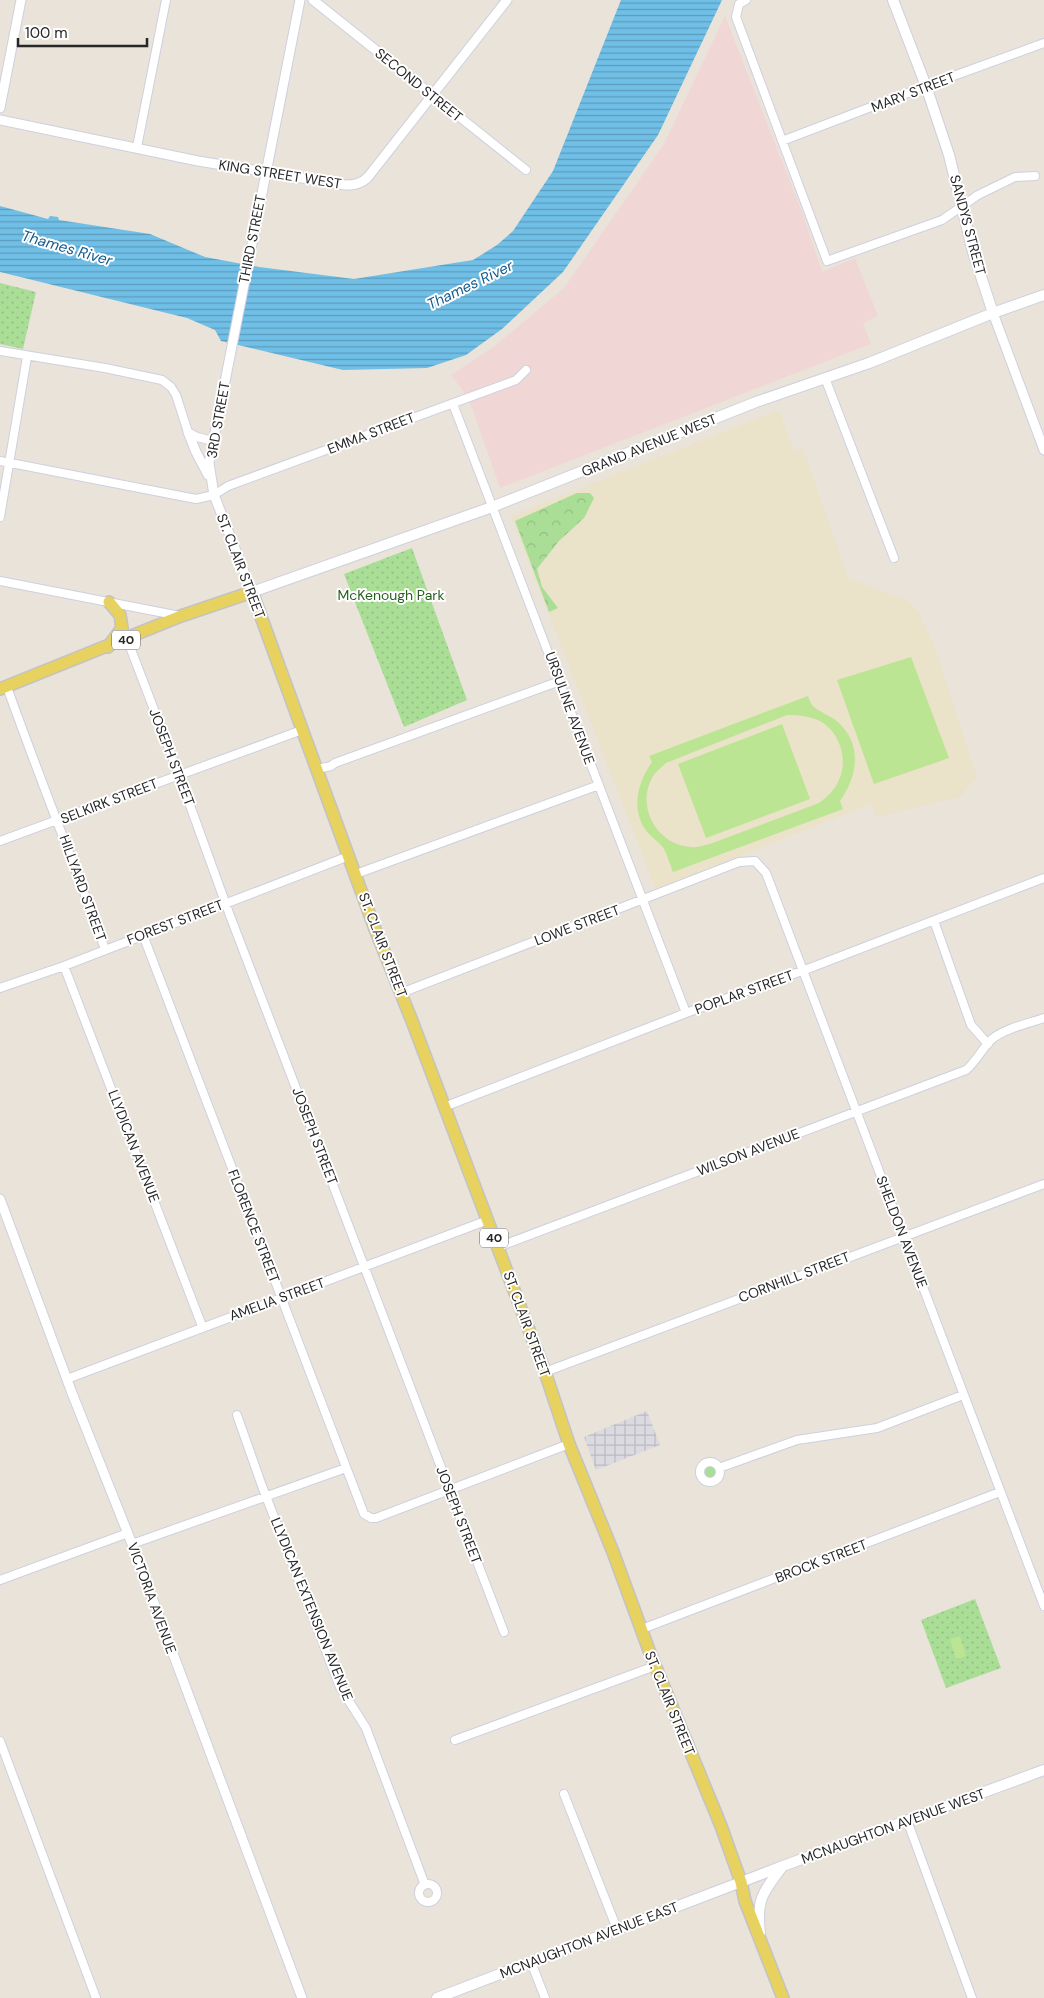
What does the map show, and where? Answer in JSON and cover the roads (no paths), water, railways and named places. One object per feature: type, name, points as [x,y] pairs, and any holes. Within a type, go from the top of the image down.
[{"type":"main road","name":"SANDYS STREET","points":[[893,0],[926,86],[949,154],[973,252],[992,312]]},
{"type":"main road","name":"GRAND AVENUE WEST","points":[[252,592],[492,507],[756,402],[869,363],[992,312],[1044,295]]},
{"type":"main road","name":"40","points":[[3,688],[181,616],[252,592]]},
{"type":"main road","name":"ST. CLAIR STREET","points":[[252,592],[375,929],[545,1372],[569,1444],[655,1666],[721,1826],[741,1882],[745,1900],[783,1998]]},
{"type":"main road","points":[[108,647],[122,628],[120,615],[109,602]]},
{"type":"main road","name":"MCNAUGHTON AVENUE WEST","points":[[741,1882],[1044,1770]]},
{"type":"main road","points":[[761,1942],[758,1913],[760,1900],[783,1866]]},
{"type":"main road","name":"MCNAUGHTON AVENUE EAST","points":[[437,1998],[741,1882]]},
{"type":"street","points":[[0,108],[21,0]]},
{"type":"street","points":[[137,147],[166,0]]},
{"type":"street","name":"THIRD STREET","points":[[229,360],[300,0]]},
{"type":"street","name":"SECOND STREET","points":[[313,0],[526,170]]},
{"type":"street","name":"KING STREET WEST","points":[[0,120],[198,160],[345,185],[356,185],[363,182],[507,0]]},
{"type":"street","points":[[746,0],[739,4],[736,17],[827,261],[942,220],[978,195],[1015,177],[1036,176]]},
{"type":"street","name":"MARY STREET","points":[[782,142],[1044,43]]},
{"type":"street","name":"SANDYS STREET","points":[[992,312],[1044,450]]},
{"type":"street","points":[[0,351],[106,368],[162,380],[171,387],[176,395],[196,452],[211,480]]},
{"type":"street","points":[[0,518],[8,473],[4,462],[27,356]]},
{"type":"street","name":"3RD STREET","points":[[211,480],[209,463],[229,360]]},
{"type":"street","name":"EMMA STREET","points":[[214,495],[228,486],[516,380],[526,370]]},
{"type":"street","points":[[825,378],[894,558]]},
{"type":"street","name":"URSULINE AVENUE","points":[[453,404],[644,899],[686,1013]]},
{"type":"street","points":[[188,432],[197,437],[213,441]]},
{"type":"street","points":[[4,462],[196,499],[214,495]]},
{"type":"street","name":"ST. CLAIR STREET","points":[[211,480],[214,495],[252,592]]},
{"type":"street","points":[[0,581],[181,616]]},
{"type":"street","name":"JOSEPH STREET","points":[[127,639],[504,1632]]},
{"type":"street","points":[[317,769],[331,766],[560,680]]},
{"type":"street","name":"HILLYARD STREET","points":[[3,688],[58,820],[80,886],[105,949]]},
{"type":"street","name":"SELKIRK STREET","points":[[0,841],[302,730]]},
{"type":"street","points":[[356,874],[599,785]]},
{"type":"street","name":"FOREST STREET","points":[[0,988],[64,966],[349,856]]},
{"type":"street","name":"LOWE STREET","points":[[401,993],[739,862],[755,861]]},
{"type":"street","name":"SHELDON AVENUE","points":[[755,861],[766,873],[1044,1606]]},
{"type":"street","name":"POPLAR STREET","points":[[444,1107],[686,1013],[1044,878]]},
{"type":"street","points":[[934,921],[971,1025],[988,1044]]},
{"type":"street","name":"FLORENCE STREET","points":[[143,935],[362,1510],[366,1515],[376,1518],[449,1490]]},
{"type":"street","name":"LLYDICAN AVENUE","points":[[64,966],[202,1326]]},
{"type":"street","name":"WILSON AVENUE","points":[[498,1248],[966,1070],[976,1061],[988,1044],[1002,1032],[1044,1018]]},
{"type":"street","name":"CORNHILL STREET","points":[[545,1372],[1044,1184]]},
{"type":"street","name":"VICTORIA AVENUE","points":[[0,1199],[128,1533],[302,1998]]},
{"type":"street","name":"AMELIA STREET","points":[[67,1378],[281,1296],[488,1220]]},
{"type":"street","points":[[719,1468],[798,1440],[878,1428],[963,1395]]},
{"type":"street","name":"LLYDICAN EXTENSION AVENUE","points":[[237,1415],[266,1496],[340,1687],[366,1728],[425,1885]]},
{"type":"street","points":[[449,1490],[569,1444]]},
{"type":"street","points":[[132,1544],[346,1468]]},
{"type":"street","name":"BROCK STREET","points":[[642,1629],[1000,1492]]},
{"type":"street","points":[[0,1580],[128,1533]]},
{"type":"street","points":[[455,1740],[655,1666]]},
{"type":"street","points":[[0,1741],[96,1998]]},
{"type":"street","points":[[564,1794],[617,1929]]},
{"type":"street","points":[[908,1820],[972,1998]]},
{"type":"street","points":[[531,1962],[544,1998]]},
{"type":"water","name":"Thames River","points":[[621,0],[722,0],[658,135],[563,272],[502,329],[466,355],[427,368],[343,370],[221,341],[215,330],[187,318],[0,272],[0,206],[48,219],[50,216],[58,217],[59,220],[150,234],[205,257],[259,267],[354,279],[473,260],[497,245],[513,231],[553,171]]},
{"type":"park label","name":"McKenough Park","points":[[391,595]]}]
